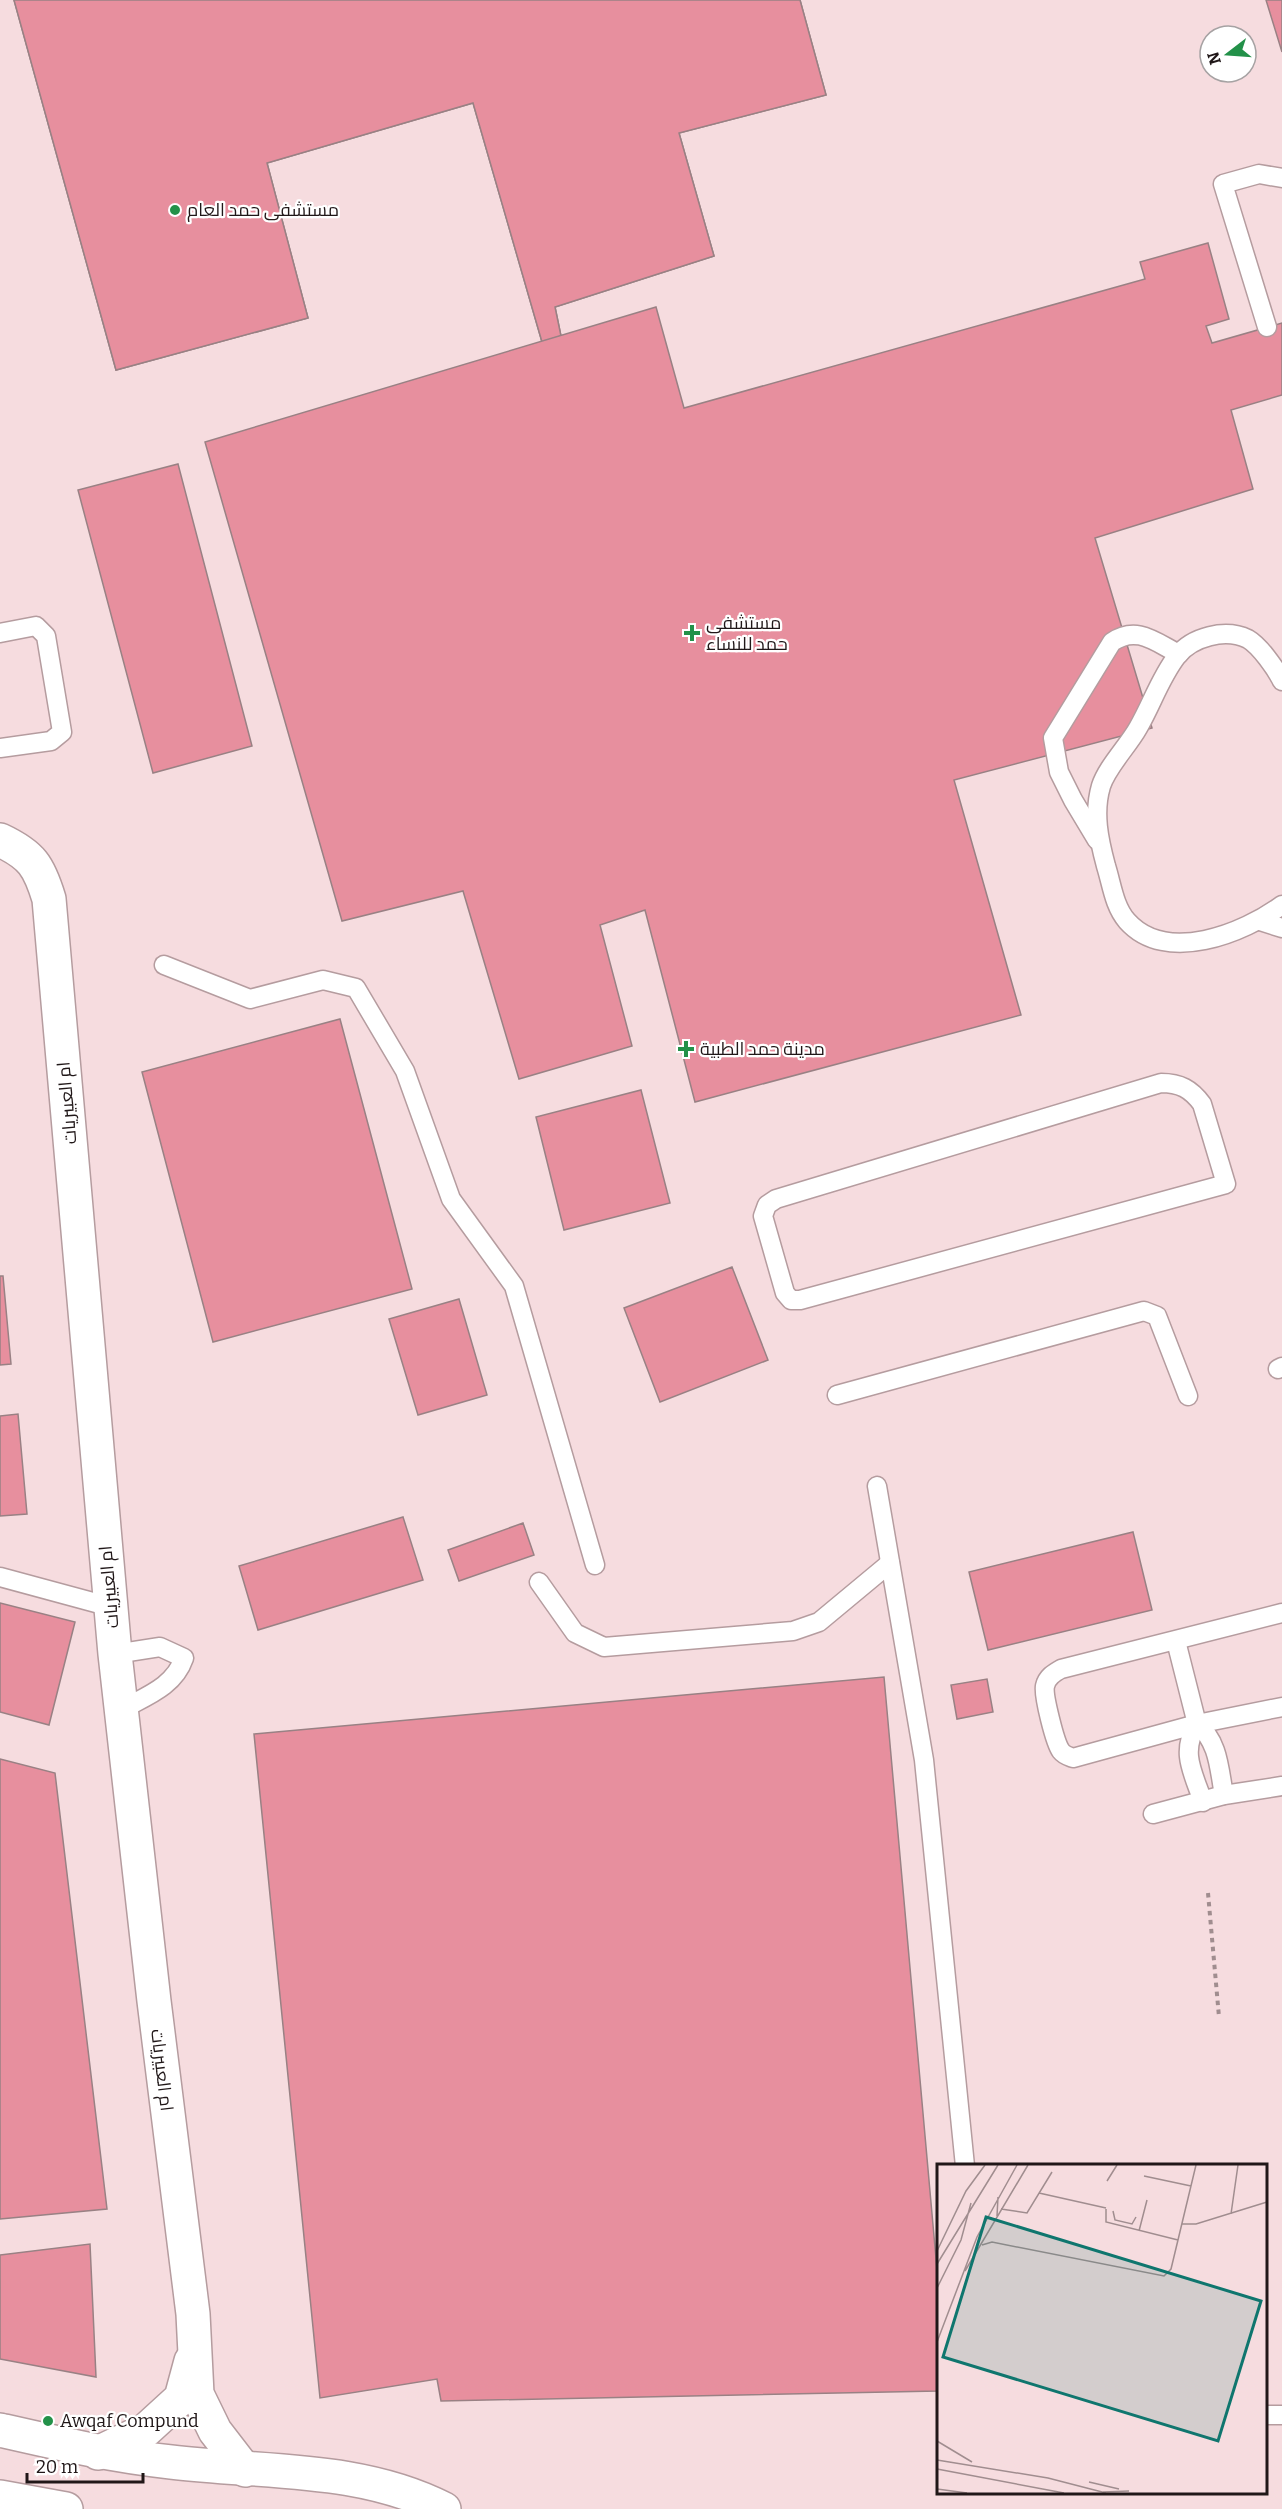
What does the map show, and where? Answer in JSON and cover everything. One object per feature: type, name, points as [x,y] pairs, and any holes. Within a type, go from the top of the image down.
[{"type":"street","name":"ام العبيريات","points":[[0,840],[21,850],[40,872],[50,899],[115,1654],[154,2001],[193,2314],[197,2394],[214,2431],[245,2470]]},
{"type":"street","name":"ام العبيريات","points":[[98,2453],[146,2430],[181,2398],[194,2354]]},
{"type":"street","points":[[0,2430],[98,2453],[245,2470],[330,2475],[361,2480],[421,2497],[444,2509]]},
{"type":"street","points":[[0,2497],[66,2509]]},
{"type":"lane","points":[[1267,327],[1223,184],[1258,174],[1282,178]]},
{"type":"lane","points":[[0,633],[36,626],[46,636],[62,732],[51,741],[0,748]]},
{"type":"lane","points":[[1100,844],[1059,772],[1053,738],[1112,642],[1122,635],[1138,634],[1179,654]]},
{"type":"lane","points":[[1280,669],[1248,639],[1226,634],[1202,637],[1179,654],[1160,681],[1139,728],[1101,784],[1096,816],[1100,844],[1116,902],[1127,921],[1141,933],[1161,942],[1209,939],[1234,933],[1260,921],[1282,905]]},
{"type":"lane","points":[[1260,921],[1282,928]]},
{"type":"lane","points":[[164,965],[250,999],[322,980],[356,988],[405,1071],[451,1199],[514,1286],[595,1565]]},
{"type":"lane","points":[[1161,1083],[1173,1083],[1185,1087],[1195,1094],[1202,1104],[1226,1184],[800,1300],[791,1300],[785,1293],[763,1216],[767,1205],[776,1198],[1161,1083]]},
{"type":"lane","points":[[837,1395],[1144,1311],[1157,1316],[1188,1396]]},
{"type":"lane","points":[[877,1486],[924,1760],[965,2164]]},
{"type":"lane","points":[[538,1582],[575,1633],[604,1647],[793,1631],[819,1622],[890,1563]]},
{"type":"lane","points":[[0,1577],[111,1607]]},
{"type":"lane","points":[[1282,1613],[1061,1669],[1048,1679],[1044,1694],[1059,1749],[1073,1758],[1197,1724],[1282,1707]]},
{"type":"lane","points":[[1176,1641],[1197,1724],[1188,1746],[1189,1758],[1203,1802]]},
{"type":"lane","points":[[115,1654],[160,1647],[184,1658],[174,1678],[166,1686],[122,1710]]},
{"type":"lane","points":[[1197,1724],[1206,1731],[1213,1742],[1224,1795]]},
{"type":"lane","points":[[1153,1814],[1224,1795],[1282,1786]]},
{"type":"path","points":[[1208,1893],[1219,2018]]},
{"type":"building","name":"مستشفى حمد العام","points":[[14,0],[800,0],[826,95],[679,133],[714,256],[555,307],[561,336],[542,342],[473,103],[267,163],[308,318],[116,370]]},
{"type":"building","name":"مستشفى حمد العام","points":[[14,0],[800,0],[826,95],[679,133],[714,256],[555,307],[561,336],[542,342],[473,103],[267,163],[308,318],[116,370]]},
{"type":"building","points":[[1266,0],[1282,0],[1282,52]]},
{"type":"building","name":"مستشفى حمد للنساء","points":[[1208,243],[1229,319],[1206,326],[1212,343],[1282,323],[1282,395],[1231,410],[1253,489],[1095,538],[1152,728],[954,780],[1021,1015],[695,1102],[645,910],[600,925],[632,1046],[519,1079],[463,891],[342,921],[205,442],[656,307],[684,408],[1145,279],[1140,262]]},
{"type":"building","points":[[178,464],[252,746],[153,773],[78,490]]},
{"type":"building","points":[[340,1019],[412,1289],[213,1342],[142,1072]]},
{"type":"building","points":[[641,1090],[670,1203],[564,1230],[536,1117]]},
{"type":"building","points":[[732,1267],[768,1360],[660,1402],[624,1308]]},
{"type":"building","points":[[0,1276],[3,1276],[11,1364],[0,1365]]},
{"type":"building","points":[[459,1299],[487,1395],[418,1415],[389,1319]]},
{"type":"building","points":[[18,1414],[27,1514],[0,1516],[0,1416]]},
{"type":"building","points":[[403,1517],[423,1580],[258,1630],[239,1566]]},
{"type":"building","points":[[523,1523],[534,1555],[459,1581],[448,1550]]},
{"type":"building","points":[[1133,1532],[1152,1610],[988,1650],[969,1572]]},
{"type":"building","points":[[0,1603],[75,1622],[49,1725],[0,1712]]},
{"type":"building","points":[[884,1677],[937,2270],[937,2391],[441,2401],[437,2379],[320,2398],[254,1734]]},
{"type":"building","points":[[987,1679],[993,1712],[957,1719],[951,1685]]},
{"type":"building","points":[[0,1759],[55,1773],[107,2209],[0,2219]]},
{"type":"building","points":[[90,2244],[96,2377],[0,2359],[0,2255]]},
{"type":"place","name":"مستشفى حمد العام","points":[[175,210]]},
{"type":"place","name":"مستشفى حمد للنساء","points":[[692,633]]},
{"type":"place","name":"مدينة حمد الطبية","points":[[686,1049]]},
{"type":"place","name":"Awqaf Compund","points":[[48,2421]]}]
